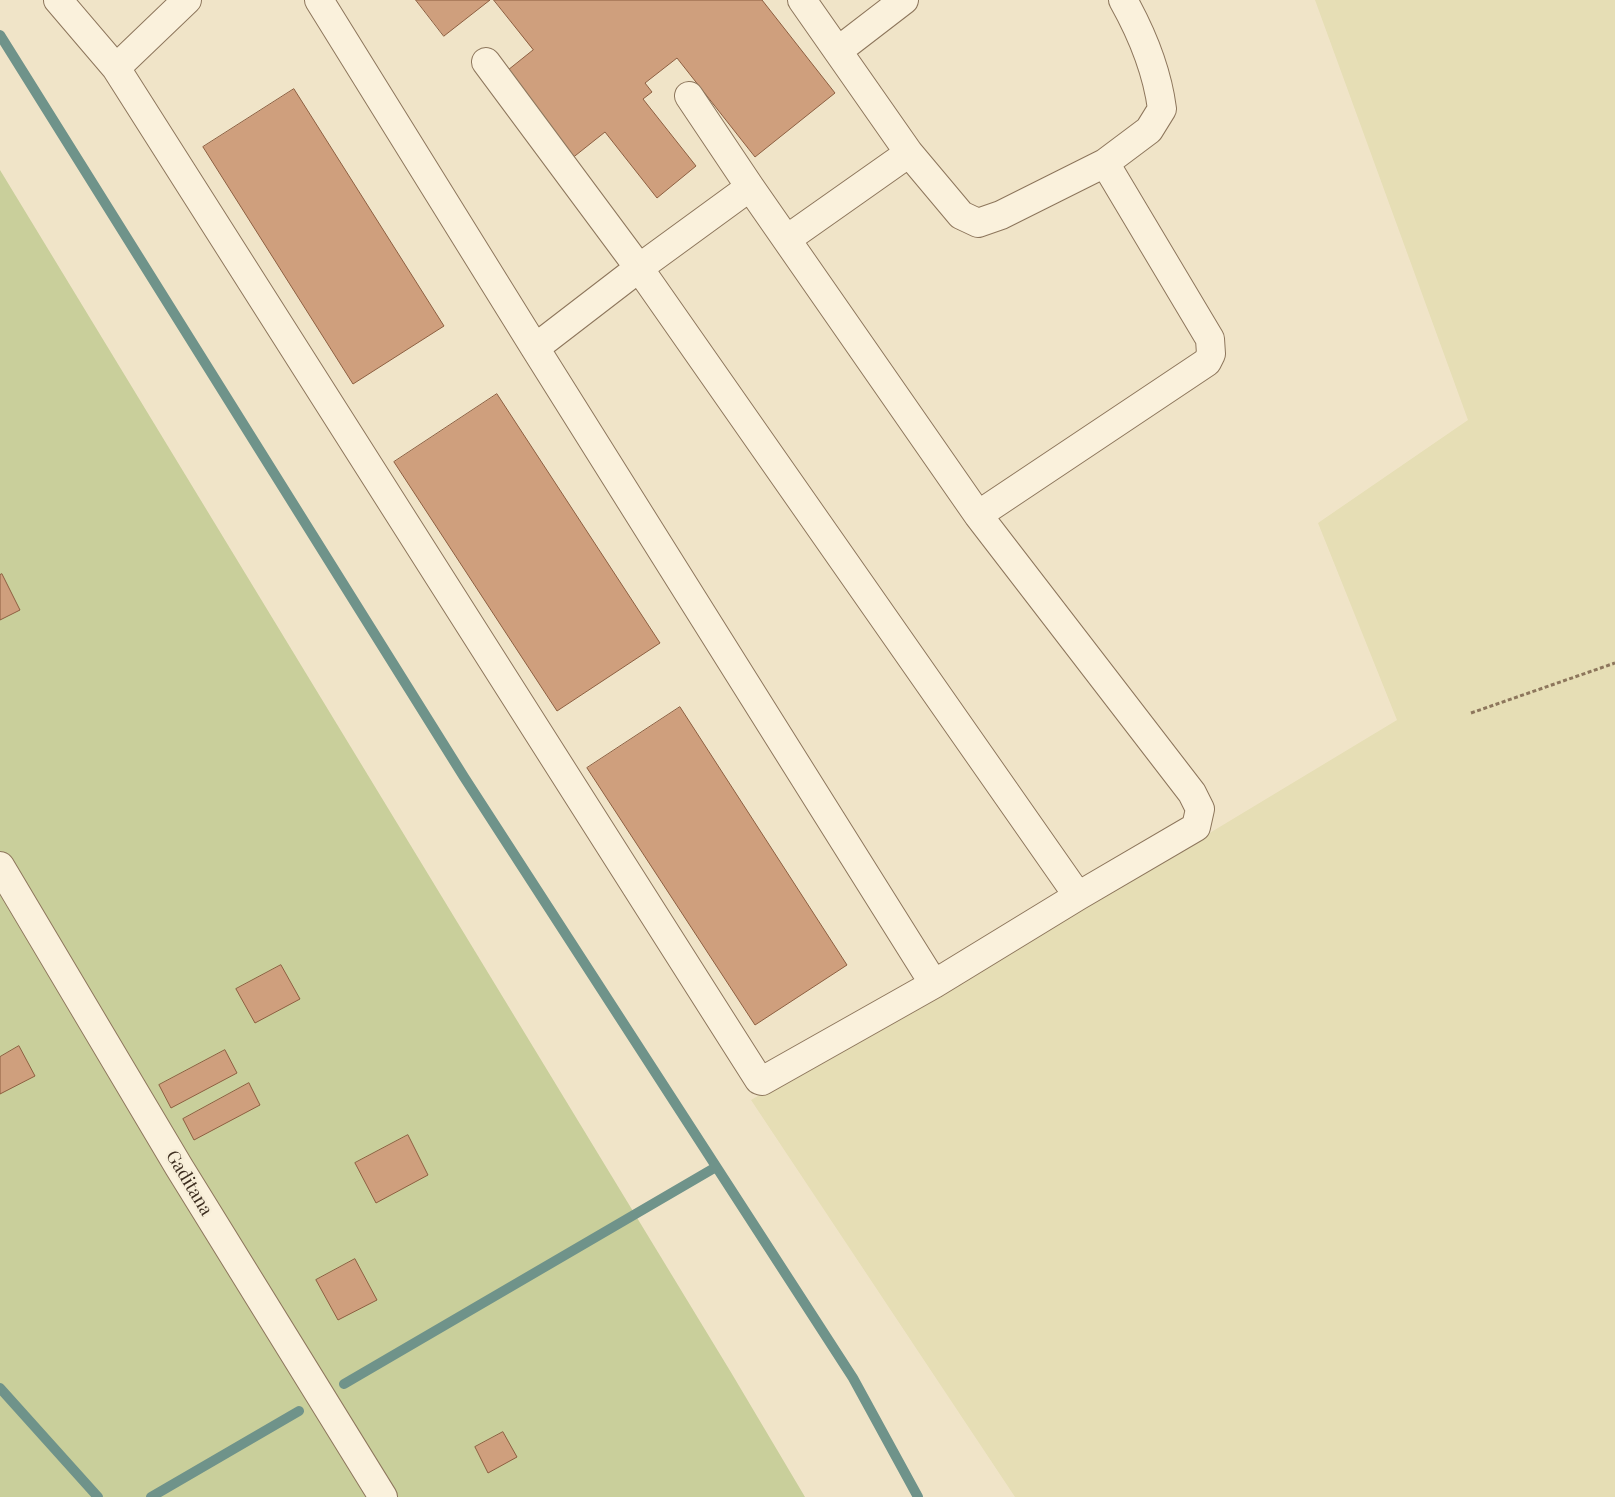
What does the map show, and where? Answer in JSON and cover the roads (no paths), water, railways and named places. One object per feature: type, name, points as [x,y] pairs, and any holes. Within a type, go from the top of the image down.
[{"type":"street","points":[[58,0],[116,68],[758,1080],[762,1081],[934,984],[1196,827],[1200,809],[1192,793],[978,514],[750,187],[690,96]]},
{"type":"street","points":[[116,68],[187,0]]},
{"type":"street","points":[[319,0],[934,984]]},
{"type":"street","points":[[802,0],[839,50],[909,153],[961,215],[978,223],[1001,215],[1106,163],[1149,130],[1162,109],[1159,86],[1139,29],[1123,0]]},
{"type":"street","points":[[839,50],[904,0]]},
{"type":"street","points":[[486,62],[639,268],[1078,896]]},
{"type":"street","points":[[787,239],[909,153]]},
{"type":"street","points":[[978,514],[1207,362],[1211,354],[1210,339],[1106,163]]},
{"type":"street","points":[[535,348],[639,268],[750,187]]},
{"type":"street","name":"Gaditana","points":[[0,866],[179,1167],[383,1497]]},
{"type":"waterway","points":[[0,35],[464,777],[853,1378],[918,1497]]},
{"type":"waterway","points":[[344,1384],[716,1167]]},
{"type":"waterway","points":[[0,1388],[98,1497]]},
{"type":"waterway","points":[[151,1497],[299,1411]]}]
